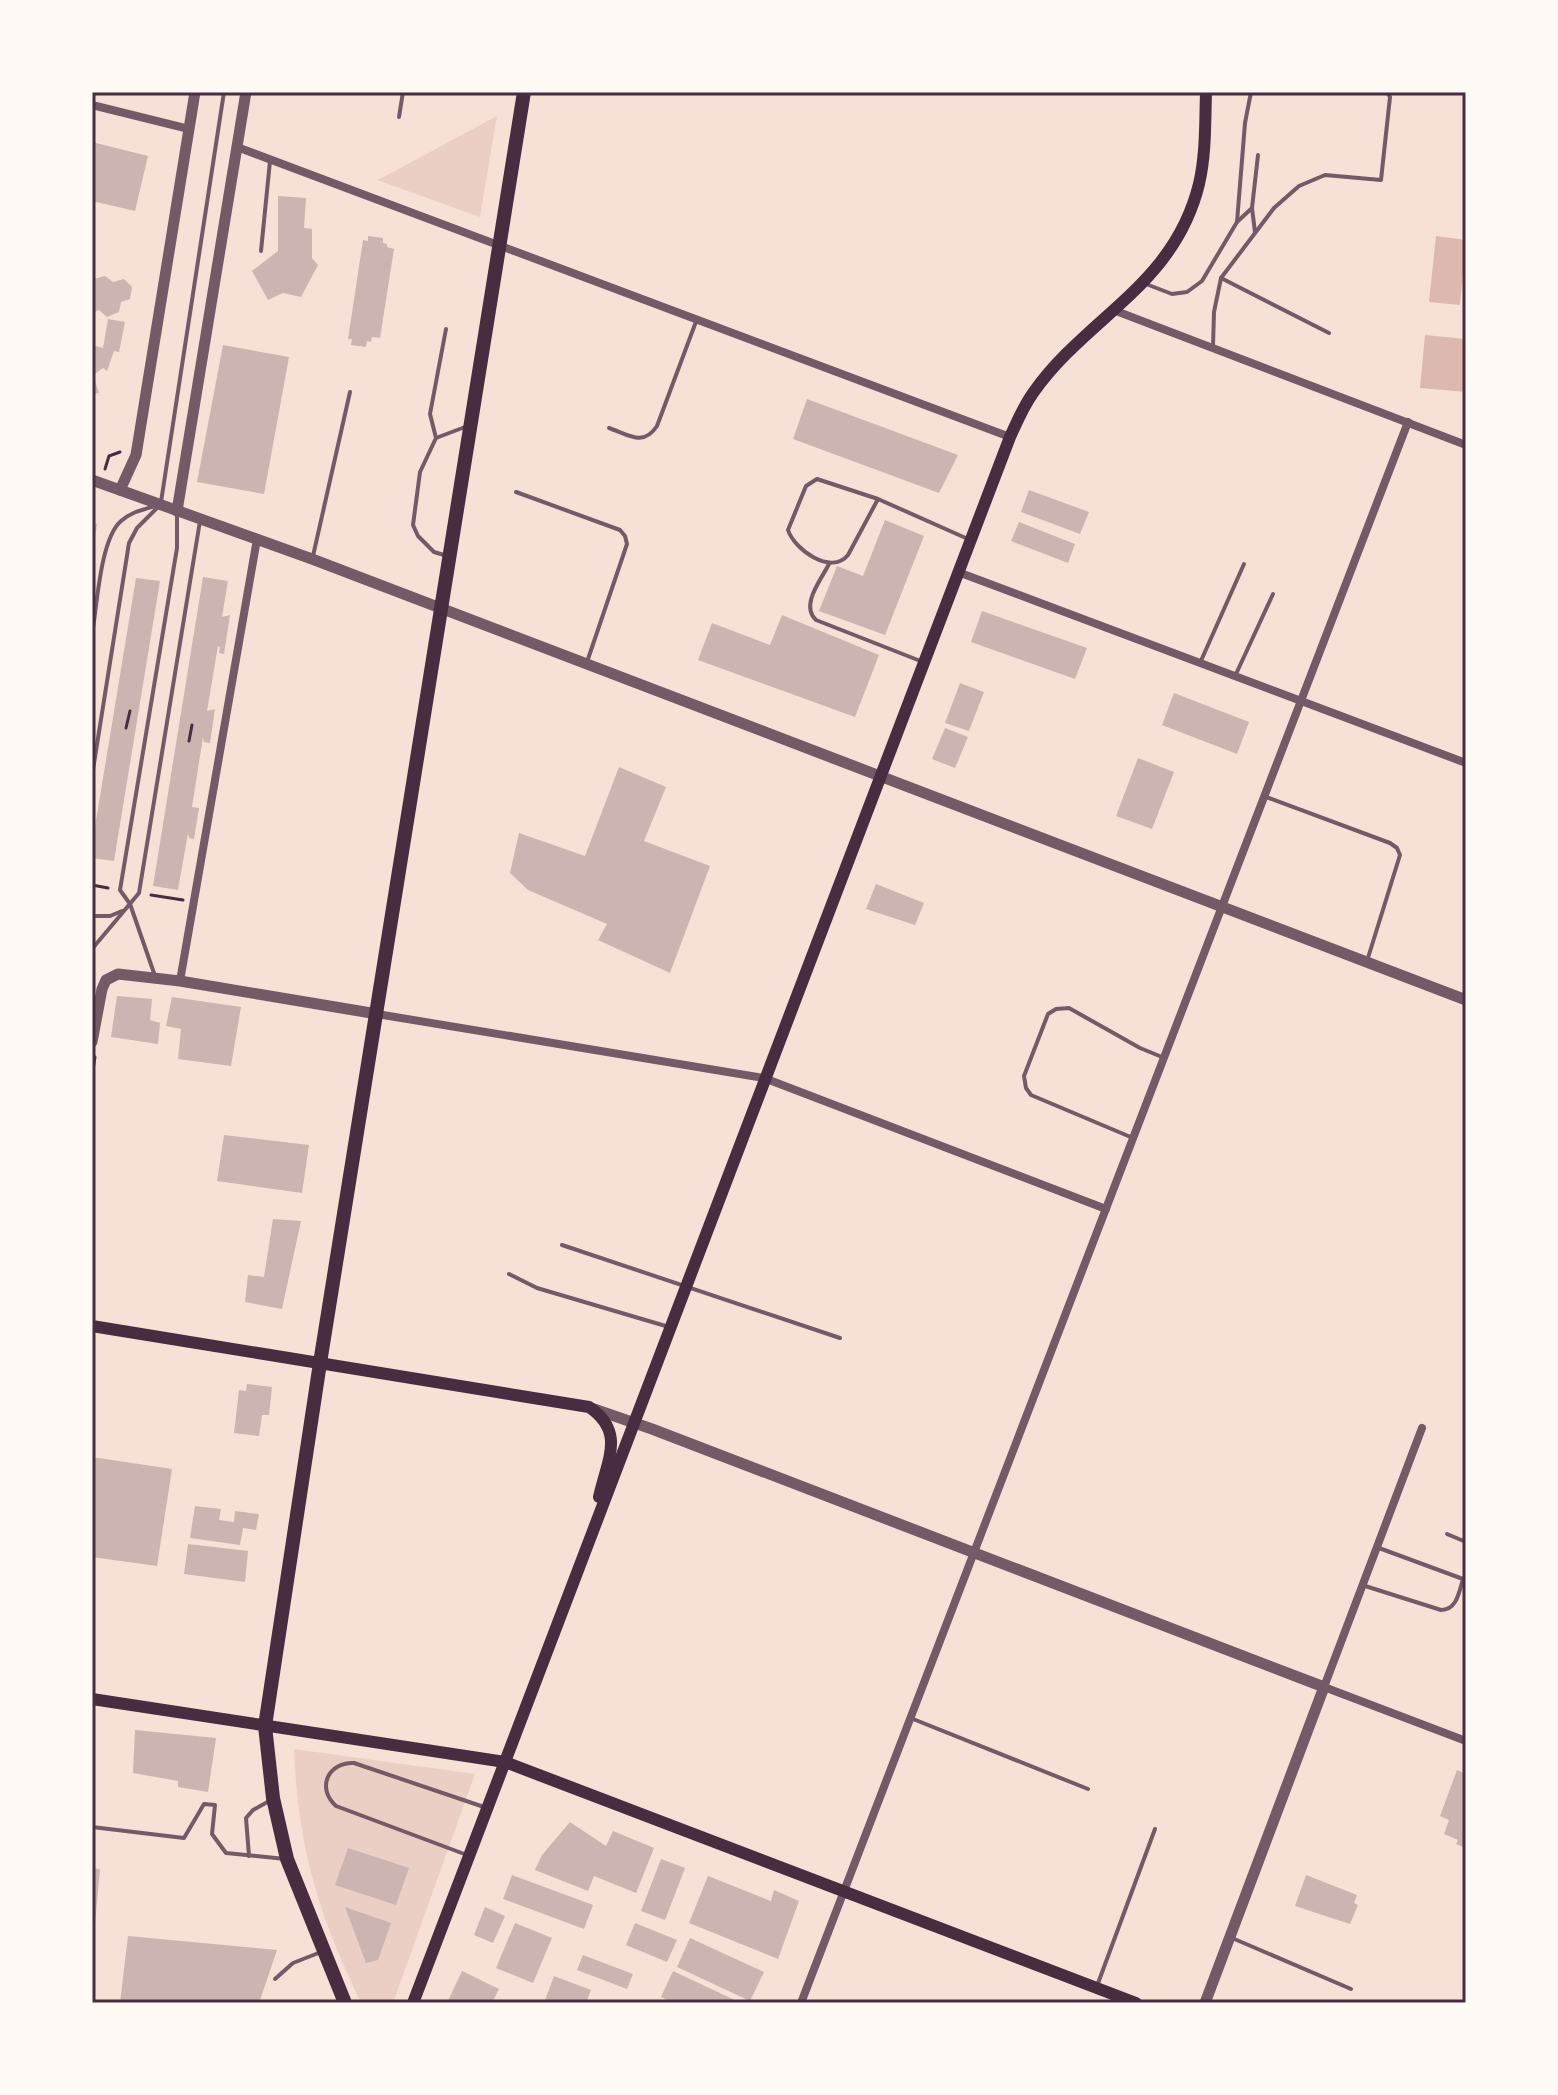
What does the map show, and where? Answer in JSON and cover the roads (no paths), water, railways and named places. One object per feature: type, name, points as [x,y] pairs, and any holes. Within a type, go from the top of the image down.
[{"type":"main road","points":[[343,2002],[287,1859],[273,1798],[265,1726],[320,1363],[524,92]]},
{"type":"main road","points":[[413,2003],[1010,437],[1032,394],[1050,372],[1144,283],[1177,237],[1198,186],[1203,162],[1206,92]]},
{"type":"main road","points":[[92,1326],[589,1407],[603,1416],[612,1442],[589,1541]]},
{"type":"main road","points":[[92,1699],[505,1762],[1136,2003]]},
{"type":"street","points":[[120,490],[136,455],[195,92]]},
{"type":"street","points":[[177,511],[246,92]]},
{"type":"street","points":[[92,105],[189,129]]},
{"type":"street","points":[[237,147],[1010,437]]},
{"type":"street","points":[[1116,311],[1466,445]]},
{"type":"street","points":[[801,2003],[1408,422]]},
{"type":"street","points":[[92,480],[312,559],[1466,1000]]},
{"type":"street","points":[[180,981],[257,539]]},
{"type":"street","points":[[958,572],[1466,763]]},
{"type":"street","points":[[94,1045],[95,1012],[104,984],[111,976],[124,973],[180,981],[764,1078],[1106,1209]]},
{"type":"street","points":[[589,1407],[1466,1741]]},
{"type":"street","points":[[1205,2003],[1422,1428]]},
{"type":"lane","points":[[92,776],[129,543],[137,528],[161,505],[224,92]]},
{"type":"lane","points":[[399,117],[403,92]]},
{"type":"lane","points":[[1237,222],[1245,123],[1251,92]]},
{"type":"lane","points":[[1213,348],[1214,312],[1221,278],[1274,208],[1299,186],[1325,175],[1381,180],[1390,97],[1387,92]]},
{"type":"lane","points":[[1255,234],[1252,208],[1258,155]]},
{"type":"lane","points":[[261,251],[271,159]]},
{"type":"lane","points":[[1144,283],[1172,294],[1187,292],[1202,281],[1237,222],[1252,208]]},
{"type":"lane","points":[[1221,278],[1329,333]]},
{"type":"lane","points":[[609,428],[640,439],[650,436],[657,426],[697,319]]},
{"type":"lane","points":[[446,329],[430,414],[436,438],[420,472],[413,525],[418,536],[434,552],[450,558]]},
{"type":"lane","points":[[312,559],[350,392]]},
{"type":"lane","points":[[436,438],[471,425]]},
{"type":"lane","points":[[878,499],[845,560],[829,564],[796,545],[788,530],[806,486],[817,479],[878,499],[970,540]]},
{"type":"lane","points":[[516,492],[620,530],[625,536],[627,544],[586,664]]},
{"type":"lane","points":[[92,635],[105,553],[118,523],[133,512],[161,505]]},
{"type":"lane","points":[[156,978],[130,904],[120,890],[177,548],[177,511]]},
{"type":"lane","points":[[92,949],[139,893],[200,519]]},
{"type":"lane","points":[[829,564],[809,605],[811,615],[816,620],[924,663]]},
{"type":"lane","points":[[1200,663],[1244,564]]},
{"type":"lane","points":[[1235,676],[1273,594]]},
{"type":"lane","points":[[1264,797],[1397,848],[1400,855],[1366,962]]},
{"type":"lane","points":[[92,916],[110,916],[130,904]]},
{"type":"lane","points":[[1133,1138],[1031,1095],[1026,1088],[1024,1076],[1048,1014],[1056,1009],[1069,1008],[1164,1058]]},
{"type":"lane","points":[[562,1245],[840,1338]]},
{"type":"lane","points":[[509,1274],[537,1288],[671,1327]]},
{"type":"lane","points":[[1447,1534],[1466,1542]]},
{"type":"lane","points":[[1377,1547],[1463,1579]]},
{"type":"lane","points":[[1362,1585],[1448,1610],[1453,1606],[1466,1573]]},
{"type":"lane","points":[[910,1718],[1088,1789]]},
{"type":"lane","points":[[470,1855],[336,1806],[327,1795],[326,1781],[339,1764],[354,1763],[488,1808]]},
{"type":"lane","points":[[249,1856],[246,1818],[273,1798]]},
{"type":"lane","points":[[92,1827],[184,1838],[204,1804],[215,1805],[212,1834],[226,1853],[287,1859]]},
{"type":"lane","points":[[1097,1988],[1155,1829]]},
{"type":"lane","points":[[1230,1937],[1351,1989]]},
{"type":"lane","points":[[275,1979],[293,1963],[323,1951]]}]
